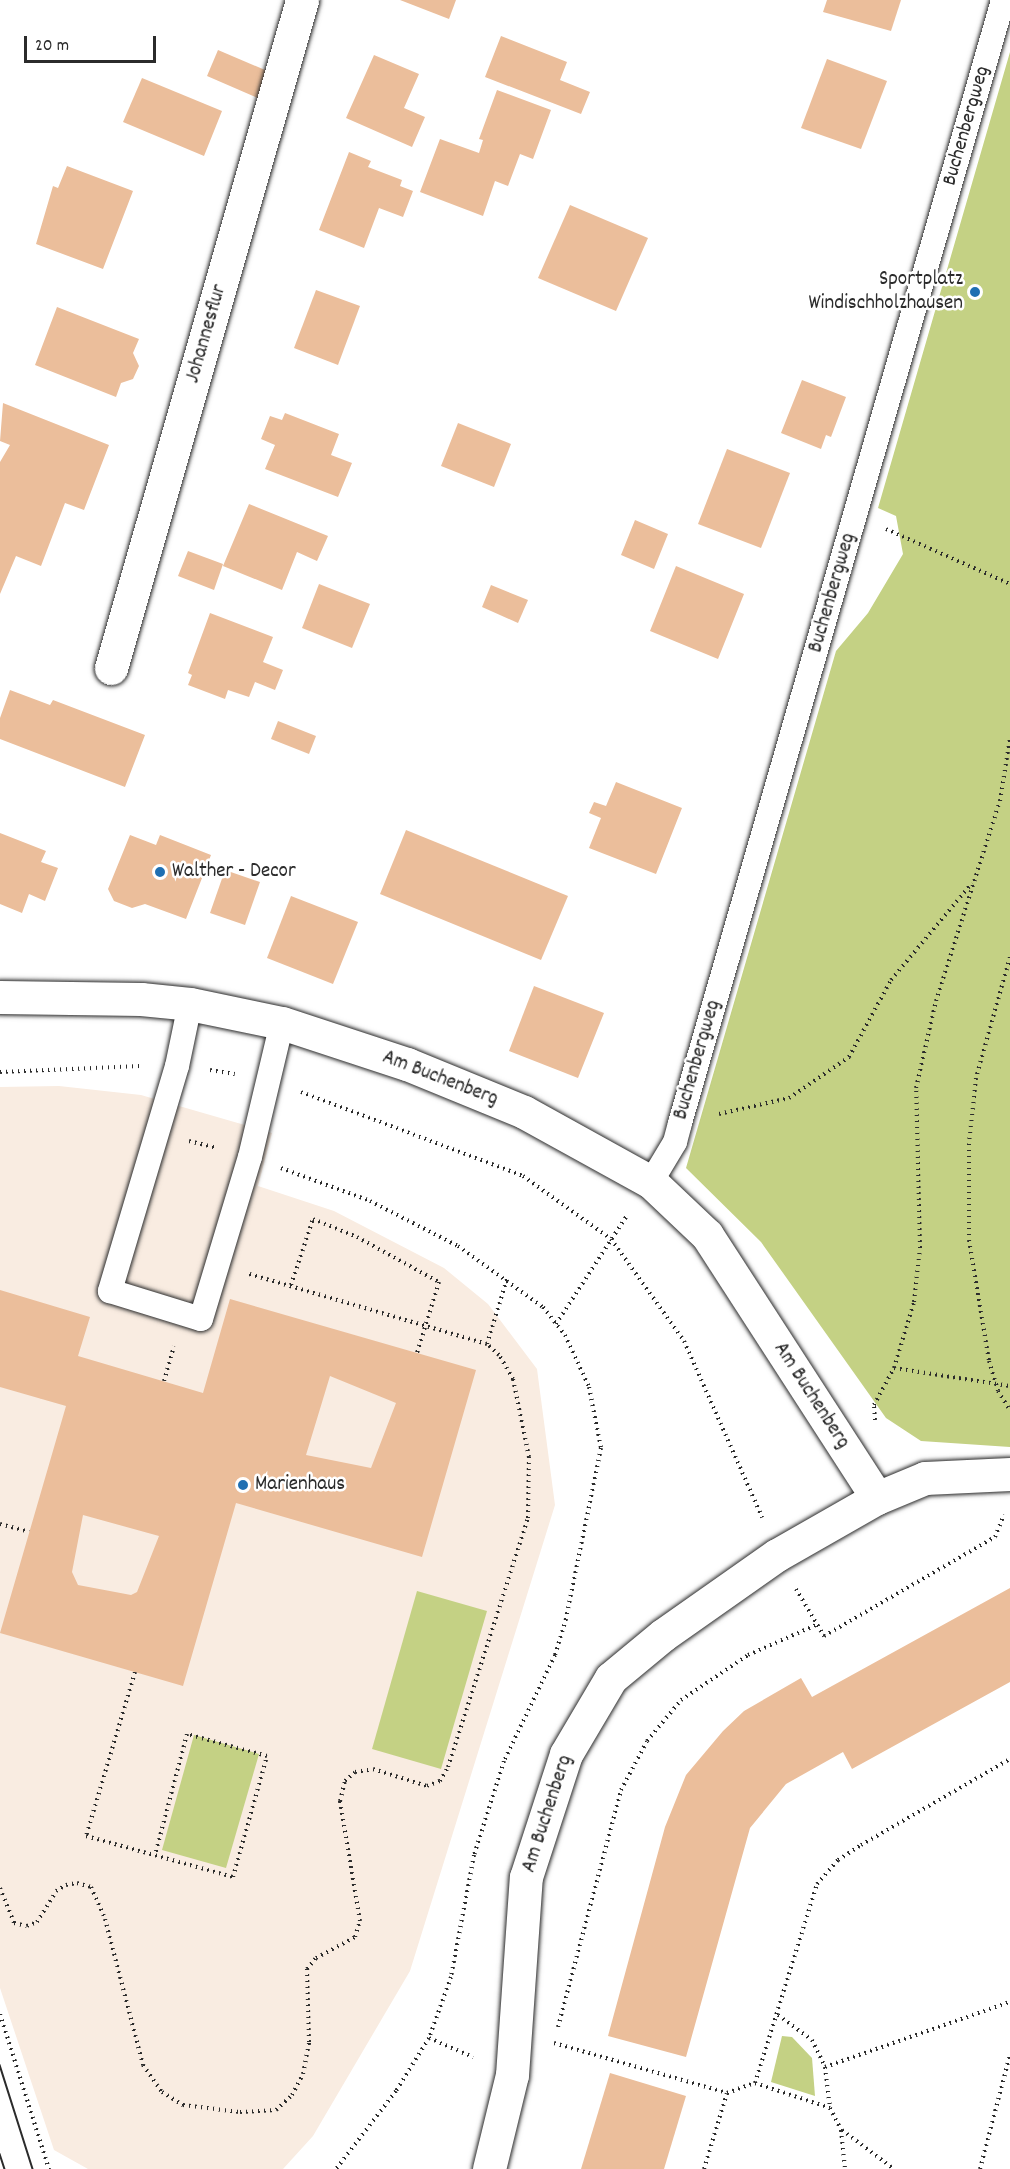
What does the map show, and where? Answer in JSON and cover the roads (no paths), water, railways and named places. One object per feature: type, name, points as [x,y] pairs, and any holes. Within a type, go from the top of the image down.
[{"type":"street","name":"Johannesflur","points":[[111,668],[302,0]]},
{"type":"street","name":"Am Buchenberg","points":[[0,998],[117,997],[190,1004],[282,1023],[407,1064],[524,1112],[651,1182],[707,1235],[877,1498],[777,1555],[663,1635],[612,1678],[566,1754],[526,1877],[512,2075],[489,2169]]},
{"type":"street","points":[[877,1498],[925,1478],[1010,1474]]},
{"type":"lane","name":"Buchenbergweg","points":[[651,1182],[675,1142],[1004,0]]},
{"type":"lane","points":[[190,1004],[177,1066],[110,1291],[201,1319],[250,1157],[282,1023]]},
{"type":"tram line","points":[[0,2065],[33,2169]]},
{"type":"tram line","points":[[0,2154],[5,2169]]},
{"type":"place","name":"Sportplatz Windischholzhausen","points":[[975,292]]},
{"type":"place","name":"Walther - Decor","points":[[160,872]]},
{"type":"place","name":"Marienhaus","points":[[243,1485]]}]
